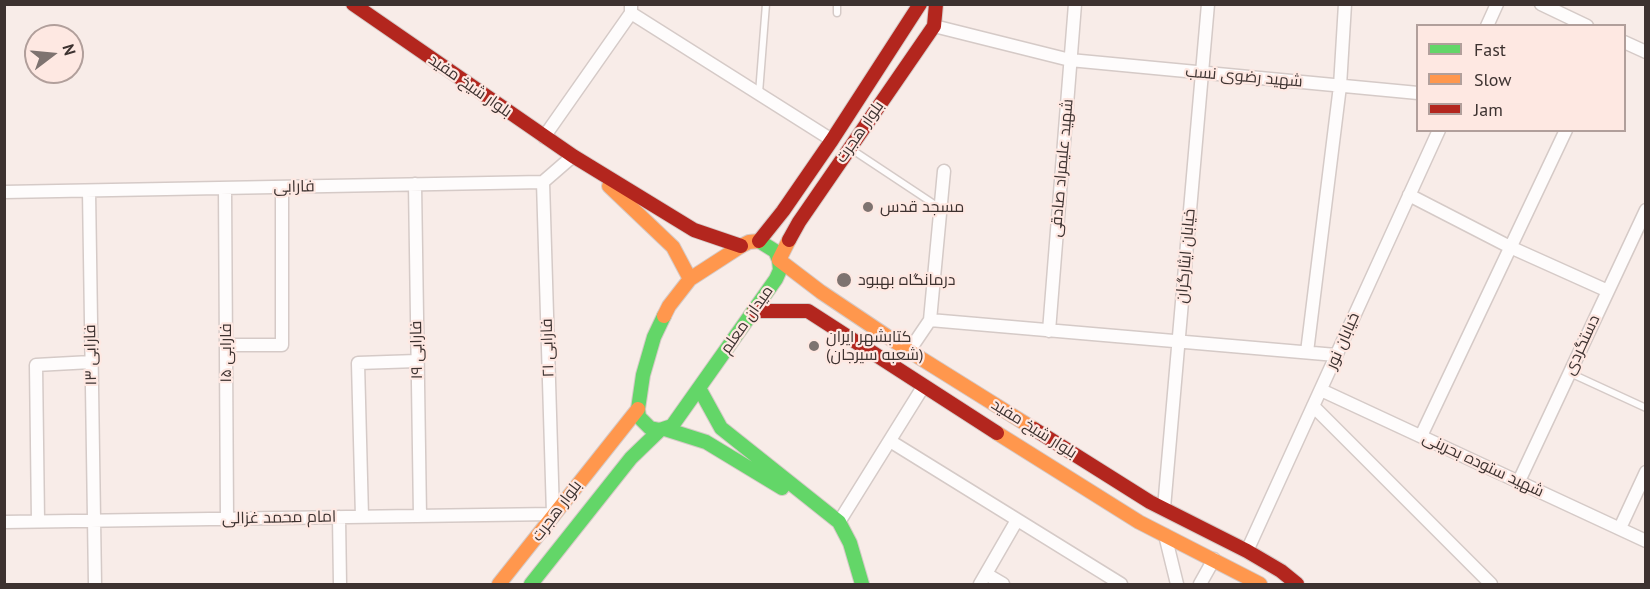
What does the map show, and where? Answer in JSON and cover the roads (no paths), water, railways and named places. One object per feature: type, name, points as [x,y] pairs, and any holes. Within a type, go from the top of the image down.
[{"type":"street","name":"بلوار شیخ مفید","points":[[353,4],[587,165]]},
{"type":"street","name":"بلوار هجرت","points":[[759,242],[783,212],[832,140],[920,4]]},
{"type":"street","name":"بلوار هجرت","points":[[779,260],[799,222],[934,26],[936,4]]},
{"type":"street","name":"شهید علیمراد صادقی","points":[[1049,331],[1075,4]]},
{"type":"street","name":"خیابان ایثارگران","points":[[1164,508],[1208,4]]},
{"type":"street","points":[[1306,352],[1340,86],[1345,4]]},
{"type":"street","points":[[1488,24],[1497,4]]},
{"type":"street","points":[[1541,4],[1583,24]]},
{"type":"street","points":[[544,137],[631,9],[832,140]]},
{"type":"street","name":"شهید رضوی نسب","points":[[934,26],[1070,60],[1416,93]]},
{"type":"street","points":[[1626,43],[1646,52]]},
{"type":"street","name":"خیابان نور","points":[[1247,551],[1438,132]]},
{"type":"street","points":[[1421,436],[1565,132]]},
{"type":"street","points":[[543,182],[573,156]]},
{"type":"street","points":[[587,165],[693,230],[741,246]]},
{"type":"street","points":[[587,165],[673,247],[690,279]]},
{"type":"street","points":[[909,351],[930,320],[944,171]]},
{"type":"street","name":"فارابی","points":[[4,192],[543,182]]},
{"type":"street","name":"فارابی ۲۱","points":[[543,182],[553,514]]},
{"type":"street","name":"فارابی ۱۹","points":[[415,184],[420,516]]},
{"type":"street","points":[[226,345],[282,345],[282,187]]},
{"type":"street","name":"فارابی ۱۵","points":[[225,188],[227,519]]},
{"type":"street","points":[[89,190],[95,585]]},
{"type":"street","name":"فارابی ۱۳","points":[[89,190],[94,520]]},
{"type":"street","points":[[1409,195],[1510,247],[1608,291]]},
{"type":"street","name":"دستگردی","points":[[1519,481],[1645,211]]},
{"type":"street","points":[[673,247],[687,240],[693,230]]},
{"type":"street","points":[[779,260],[775,251],[768,245],[749,242],[690,279],[669,306],[654,337],[643,375],[638,409],[644,423],[650,428],[706,442],[839,522]]},
{"type":"street","name":"بلوار شیخ مفید","points":[[779,260],[821,292],[909,351],[1164,508],[1281,571],[1297,585]]},
{"type":"street","name":"میدان معلم","points":[[663,430],[672,426],[776,279],[780,270],[779,260]]},
{"type":"street","points":[[754,311],[808,311],[811,299],[821,292]]},
{"type":"street","name":"بلوار شیخ مفید","points":[[808,311],[1139,522],[1260,585]]},
{"type":"street","points":[[930,320],[1336,355]]},
{"type":"street","points":[[362,517],[357,363],[417,361]]},
{"type":"street","points":[[38,521],[36,364],[91,362]]},
{"type":"street","points":[[839,522],[924,387]]},
{"type":"street","points":[[699,388],[721,428],[839,522],[850,543],[862,585]]},
{"type":"street","name":"شهید ستوده بحرینی","points":[[1321,390],[1646,541]]},
{"type":"street","points":[[1313,406],[1491,585]]},
{"type":"street","name":"بلوار هجرت","points":[[499,585],[638,409]]},
{"type":"street","points":[[706,442],[715,431],[721,428]]},
{"type":"street","name":"بلوار هجرت","points":[[531,585],[631,458],[663,430]]},
{"type":"street","points":[[890,441],[1121,585]]},
{"type":"street","points":[[1620,528],[1646,472]]},
{"type":"street","name":"امام محمد غزالی","points":[[4,522],[553,514]]},
{"type":"street","points":[[339,517],[339,585]]},
{"type":"street","points":[[1004,585],[983,579],[1017,520]]},
{"type":"street","points":[[1165,535],[1177,585]]},
{"type":"street","points":[[1200,585],[1214,560]]},
{"type":"lane","points":[[759,94],[766,4]]},
{"type":"lane","points":[[837,4],[837,13]]},
{"type":"lane","points":[[849,148],[940,208]]},
{"type":"lane","points":[[1569,373],[1646,408]]},
{"type":"place","name":"مسجد قدس","points":[[868,207]]},
{"type":"place","name":"درمانگاه بهبود","points":[[844,280]]},
{"type":"place","name":"کتابشهر ایران (شعبه سیرجان)","points":[[814,346]]}]
